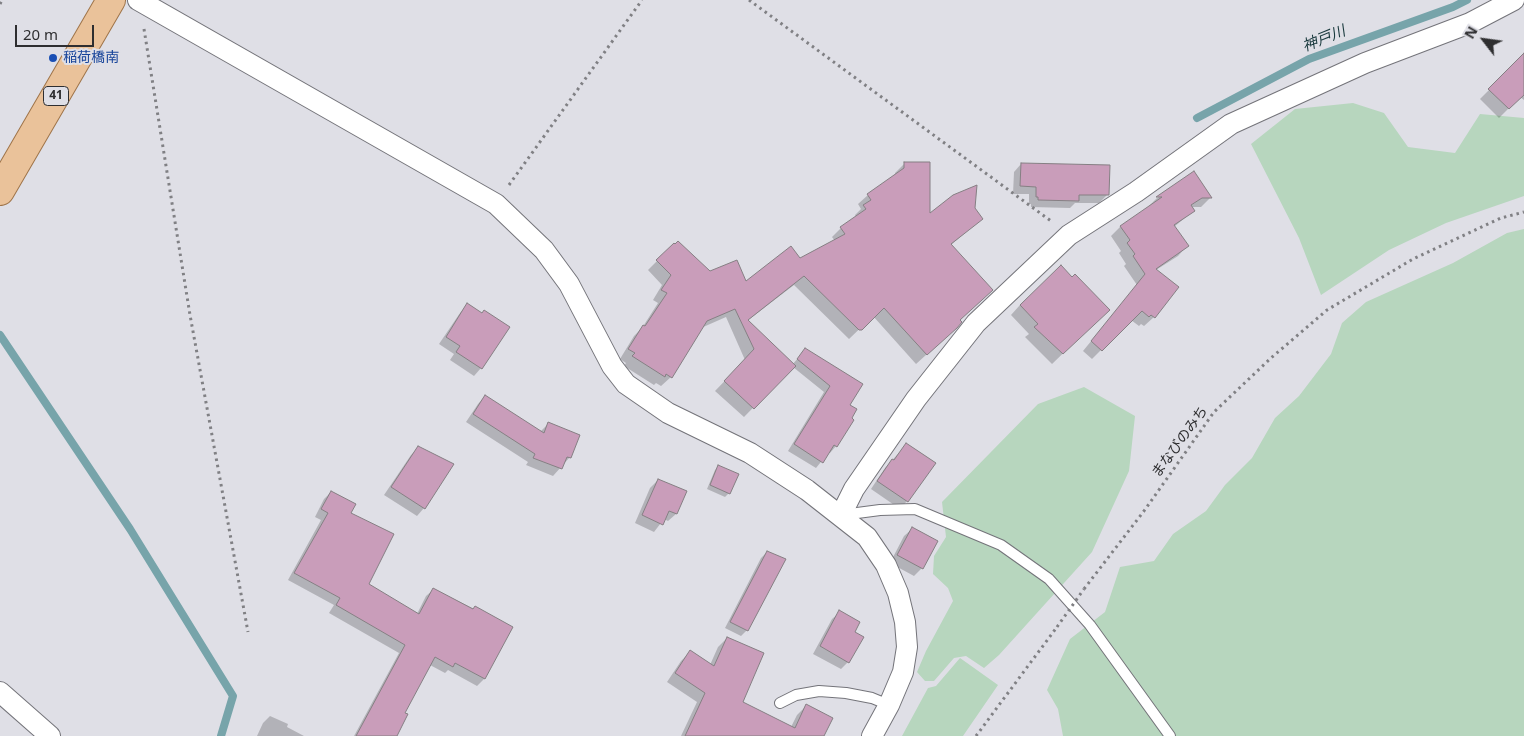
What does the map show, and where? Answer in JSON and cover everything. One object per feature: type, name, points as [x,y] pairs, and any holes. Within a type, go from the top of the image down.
[{"type":"main road","name":"41","points":[[0,192],[111,0]]},
{"type":"street","points":[[841,516],[854,489],[910,408],[976,323],[1069,235],[1136,192],[1231,124],[1365,63],[1470,23],[1514,0]]},
{"type":"street","points":[[143,3],[496,204],[537,243],[569,284],[612,366],[626,384],[668,413],[750,453],[807,490],[868,537],[886,565],[898,593],[905,622],[907,647],[903,672],[889,705],[872,736]]},
{"type":"street","points":[[0,692],[50,736]]},
{"type":"lane","points":[[841,516],[880,510],[915,509],[1001,545],[1049,579],[1090,625],[1170,736]]},
{"type":"lane","points":[[780,703],[796,695],[819,691],[863,696],[889,705]]},
{"type":"path","points":[[0,4],[2,0]]},
{"type":"path","points":[[496,204],[642,0]]},
{"type":"path","points":[[749,0],[1033,206],[1069,235]]},
{"type":"path","points":[[143,3],[143,32],[190,315],[248,632]]},
{"type":"path","name":"まなびのみち","points":[[976,736],[1144,511],[1214,412],[1271,358],[1326,310],[1413,259],[1501,218],[1524,212]]},
{"type":"green space","points":[[1353,103],[1384,113],[1408,147],[1455,153],[1480,114],[1524,118],[1524,196],[1446,223],[1389,250],[1321,295],[1299,238],[1251,144],[1295,109]]},
{"type":"green space","points":[[1524,229],[1524,736],[1063,736],[1058,709],[1047,690],[1070,639],[1105,612],[1120,567],[1154,561],[1173,534],[1206,511],[1225,485],[1252,458],[1275,418],[1299,396],[1331,354],[1342,323],[1366,302],[1453,263],[1507,233]]},
{"type":"green space","points":[[1084,387],[1135,416],[1129,471],[1092,552],[999,655],[984,668],[966,656],[954,658],[934,681],[925,681],[917,672],[953,601],[948,588],[933,574],[934,556],[946,537],[942,502],[1038,404]]},
{"type":"green space","points":[[960,658],[998,685],[963,736],[902,736],[928,688],[936,686]]},
{"type":"building","points":[[1524,53],[1524,95],[1509,109],[1488,89]]},
{"type":"building","points":[[904,162],[930,162],[930,213],[953,195],[977,185],[975,208],[983,219],[951,244],[993,290],[960,320],[962,322],[957,328],[927,355],[884,308],[862,330],[859,330],[804,276],[748,320],[796,366],[754,409],[724,381],[754,349],[735,309],[707,321],[672,378],[666,374],[665,377],[632,356],[635,353],[628,349],[667,293],[661,290],[671,275],[656,260],[674,243],[678,241],[710,271],[737,260],[746,281],[791,246],[800,258],[845,234],[840,227],[866,209],[863,205],[871,200],[867,194],[904,168]]},
{"type":"building","points":[[1021,163],[1110,165],[1109,195],[1079,195],[1079,201],[1038,200],[1038,197],[1036,197],[1036,187],[1020,186]]},
{"type":"building","points":[[1194,171],[1212,198],[1202,198],[1191,205],[1195,211],[1174,225],[1189,246],[1156,269],[1179,287],[1155,318],[1151,315],[1149,317],[1142,311],[1102,351],[1091,341],[1145,274],[1127,243],[1130,240],[1120,226],[1162,197],[1156,197]]},
{"type":"building","points":[[1061,265],[1072,277],[1075,274],[1110,310],[1063,354],[1034,327],[1038,324],[1020,305]]},
{"type":"building","points":[[467,303],[482,313],[484,310],[510,327],[482,369],[456,352],[460,346],[446,337]]},
{"type":"building","points":[[805,348],[863,384],[850,405],[857,409],[852,418],[854,420],[837,447],[834,445],[823,463],[794,444],[830,386],[797,359]]},
{"type":"building","points":[[485,395],[544,433],[548,422],[580,435],[571,458],[567,457],[562,469],[533,458],[535,454],[473,414]]},
{"type":"building","points":[[906,443],[936,463],[908,502],[877,481]]},
{"type":"building","points":[[418,446],[454,464],[425,509],[391,487]]},
{"type":"building","points":[[718,465],[739,474],[730,494],[710,485]]},
{"type":"building","points":[[658,479],[687,491],[677,514],[669,511],[663,525],[642,515]]},
{"type":"building","points":[[331,491],[356,504],[351,513],[394,534],[369,584],[419,614],[433,588],[473,609],[475,606],[513,627],[485,679],[455,663],[453,667],[435,657],[405,713],[408,714],[397,736],[356,736],[405,645],[336,605],[340,598],[294,573],[328,513],[321,509]]},
{"type":"building","points":[[912,527],[938,541],[923,569],[897,555]]},
{"type":"building","points":[[767,551],[786,559],[748,631],[730,622]]},
{"type":"building","points":[[839,610],[860,622],[855,632],[864,637],[849,663],[820,646]]},
{"type":"building","points":[[727,637],[764,653],[743,702],[795,728],[806,704],[833,718],[824,736],[685,736],[705,693],[675,673],[690,650],[714,666]]},
{"type":"waterway","name":"神戸川","points":[[1197,118],[1309,59],[1453,7],[1467,0]]},
{"type":"waterway","points":[[0,335],[130,529],[233,696],[221,736]]},
{"type":"place","name":"稲荷橋南","points":[[53,58]]}]
